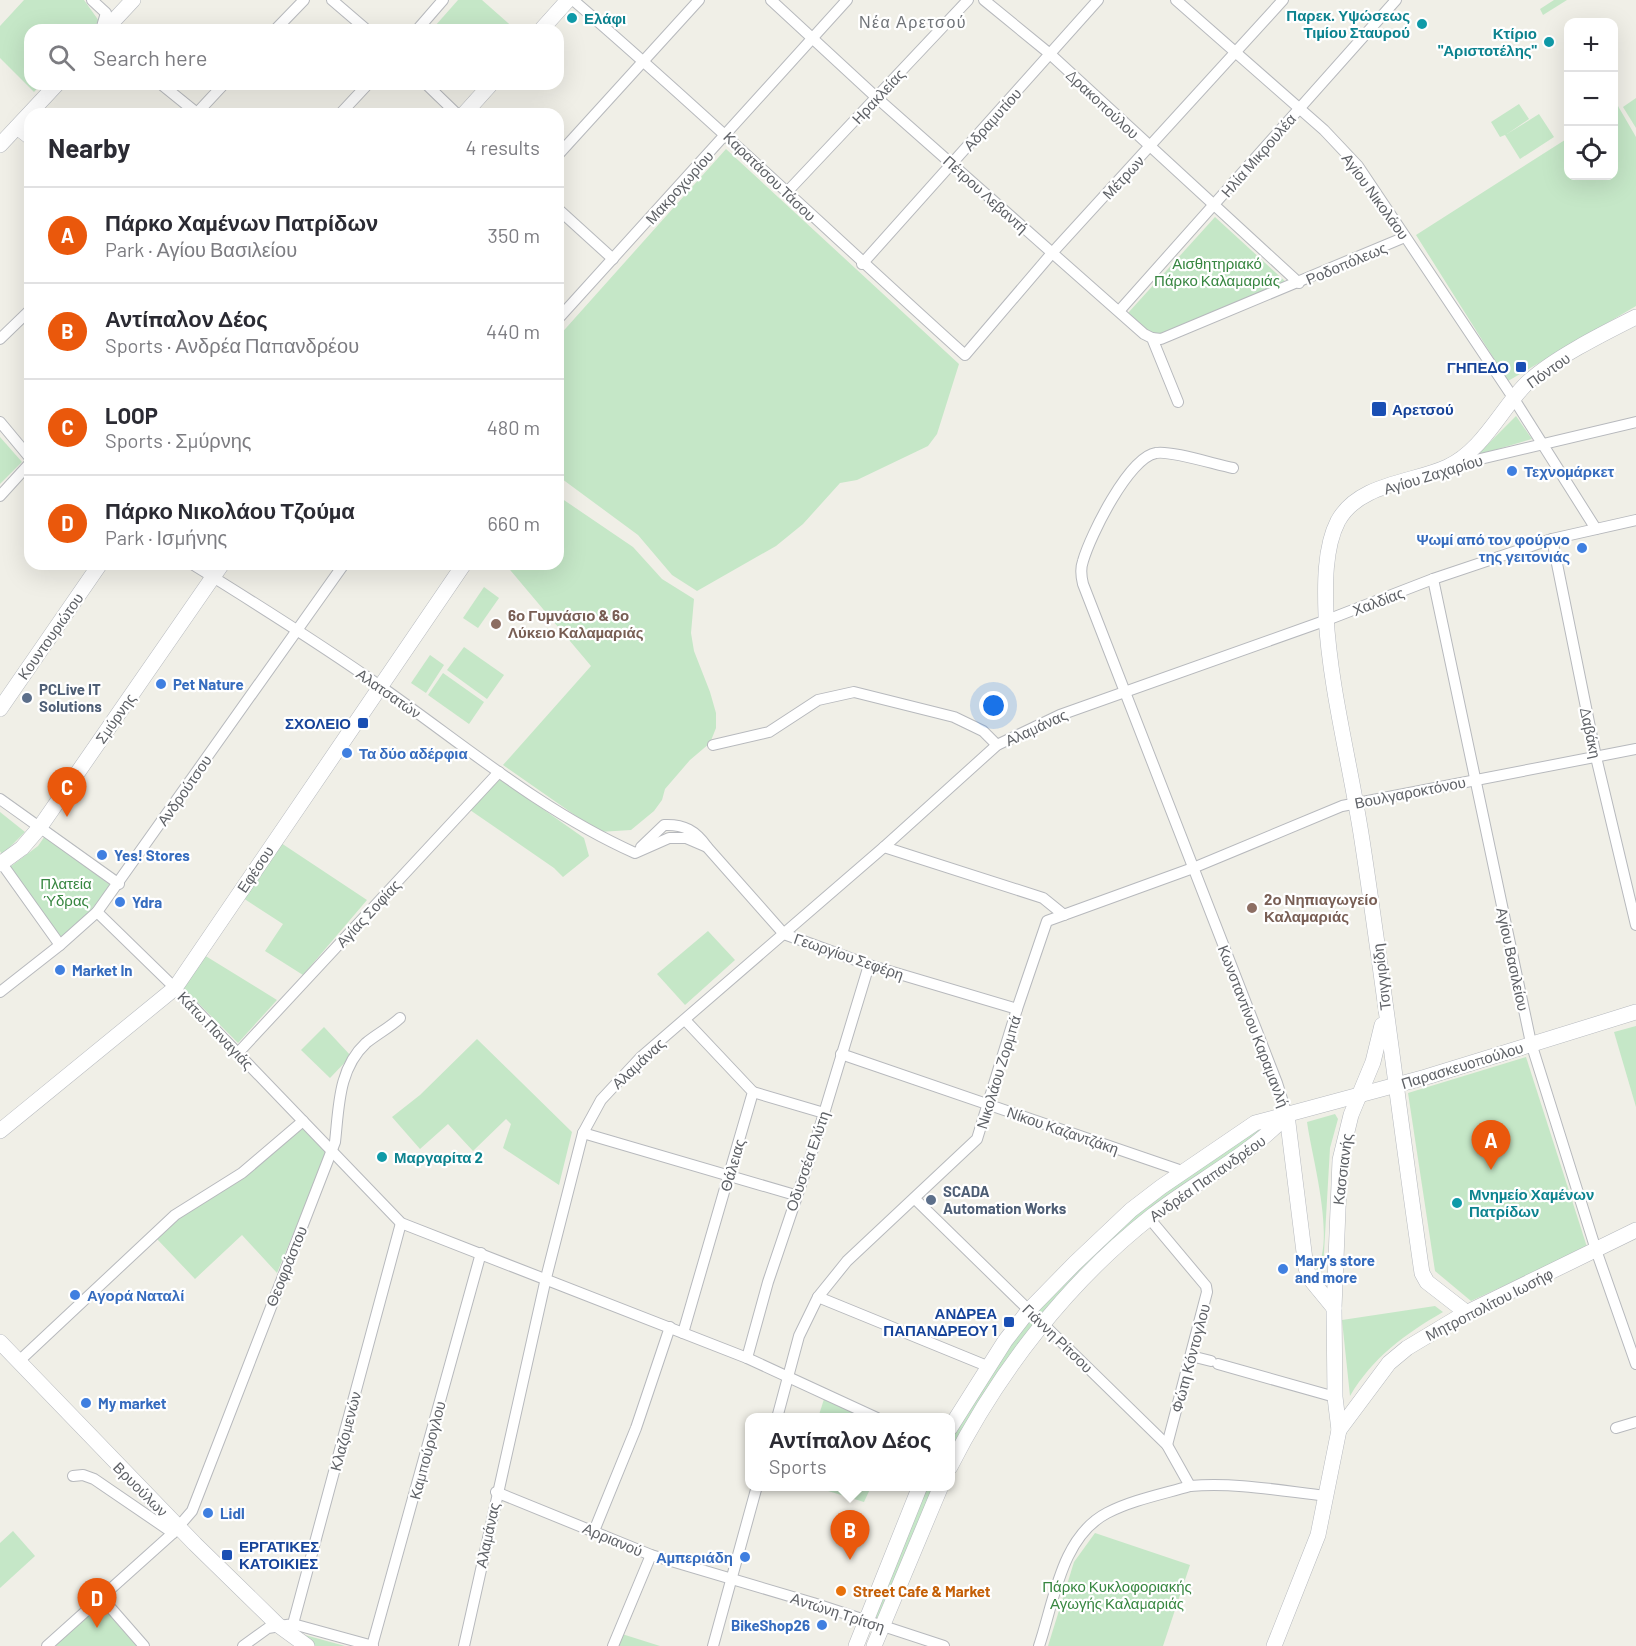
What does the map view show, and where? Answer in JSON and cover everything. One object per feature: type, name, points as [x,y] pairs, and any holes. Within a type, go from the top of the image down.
[{"type":"main road","points":[[109,24],[133,0]]},
{"type":"main road","points":[[546,24],[568,0]]},
{"type":"main road","points":[[35,108],[51,90]]},
{"type":"main road","points":[[469,108],[486,90]]},
{"type":"main road","points":[[0,145],[24,119]]},
{"type":"main road","points":[[17,127],[24,132]]},
{"type":"main road","name":"Πόντου","points":[[1449,466],[1491,428],[1514,399],[1540,374],[1635,319]]},
{"type":"main road","name":"Αγίου Ζαχαρίου","points":[[1327,621],[1329,554],[1335,528],[1342,515],[1351,505],[1374,491],[1449,466]]},
{"type":"main road","name":"Κουντουριώτου","points":[[0,709],[96,570]]},
{"type":"main road","name":"Σμύρνης","points":[[0,863],[22,848],[40,827],[217,570]]},
{"type":"main road","name":"Εφέσου","points":[[0,1131],[175,988],[460,570]]},
{"type":"main road","name":"Τσιγγιρίδη","points":[[1327,621],[1357,802],[1395,1085],[1424,1278],[1467,1312]]},
{"type":"main road","name":"Κασσιανής","points":[[1334,1308],[1340,1160],[1347,1125],[1378,1044],[1384,1001]]},
{"type":"main road","name":"Παρασκευοπούλου","points":[[1287,1115],[1636,1012]]},
{"type":"main road","name":"Ανδρέα Παπανδρέου","points":[[955,1421],[987,1366],[1029,1310],[1131,1210],[1182,1171],[1254,1123],[1287,1115]]},
{"type":"main road","name":"Ανδρέα Παπανδρέου","points":[[955,1460],[979,1417],[1043,1324],[1090,1272],[1149,1218],[1218,1168],[1266,1137],[1287,1115]]},
{"type":"main road","name":"Κωνσταντίνου Καραμανλή","points":[[1287,1115],[1306,1268],[1311,1280],[1334,1308]]},
{"type":"main road","name":"Μητροπολίτου Ιωσήφ","points":[[1339,1430],[1389,1363],[1407,1348],[1467,1312],[1636,1230]]},
{"type":"main road","points":[[1274,1646],[1306,1571],[1327,1496],[1339,1430],[1335,1397],[1334,1308]]},
{"type":"main road","name":"Βρυούλων","points":[[0,1342],[176,1530],[307,1646]]},
{"type":"main road","points":[[856,1646],[918,1491]]},
{"type":"main road","points":[[874,1646],[939,1491]]},
{"type":"main road","name":"Βρυούλων","points":[[286,1627],[296,1646]]},
{"type":"street","points":[[92,0],[106,13],[104,24]]},
{"type":"street","points":[[281,24],[304,0]]},
{"type":"street","points":[[332,0],[360,24]]},
{"type":"street","points":[[422,24],[443,0]]},
{"type":"street","name":"Καρατάσου Τάσου","points":[[573,0],[727,135],[862,264],[965,356]]},
{"type":"street","points":[[564,150],[699,0]]},
{"type":"street","name":"Πέτρου Λεβαντή","points":[[771,0],[876,98],[1120,310],[1144,334],[1152,338],[1178,402]]},
{"type":"street","name":"Μακροχωρίου","points":[[564,312],[847,0]]},
{"type":"street","name":"Ηρακλείας","points":[[787,192],[968,0]]},
{"type":"street","name":"Δρακοπούλου","points":[[984,0],[1050,54],[1299,283]]},
{"type":"street","name":"Αδραμυτίου","points":[[862,264],[1098,0]]},
{"type":"street","name":"Αγίου Νικολάου","points":[[1176,0],[1299,108],[1358,166],[1514,399],[1596,529]]},
{"type":"street","name":"Μέτρων","points":[[965,356],[1052,253],[1283,0]]},
{"type":"street","name":"Ηλία Μικρουλέα","points":[[1120,310],[1214,206],[1392,1]]},
{"type":"street","points":[[168,90],[190,108]]},
{"type":"street","points":[[202,108],[219,90]]},
{"type":"street","points":[[346,108],[362,90]]},
{"type":"street","points":[[432,90],[451,108]]},
{"type":"street","points":[[564,214],[613,259]]},
{"type":"street","name":"Ροδοπόλεως","points":[[1152,338],[1161,339],[1405,237]]},
{"type":"street","points":[[0,339],[24,316]]},
{"type":"street","points":[[0,422],[24,451]]},
{"type":"street","name":"Αγίου Ζαχαρίου","points":[[1449,466],[1636,422]]},
{"type":"street","name":"Κωνσταντίνου Καραμανλή","points":[[1233,468],[1155,453],[1131,472],[1111,502],[1083,559],[1081,571],[1083,584],[1277,1083],[1287,1115]]},
{"type":"street","points":[[0,496],[24,470]]},
{"type":"street","name":"Χαλδίας","points":[[1124,692],[1327,621],[1433,579],[1552,539],[1636,520]]},
{"type":"street","name":"Δαβάκη","points":[[1552,539],[1596,757],[1636,925]]},
{"type":"street","name":"Αλατσατών","points":[[217,570],[296,630],[380,685],[499,772],[582,828],[635,853],[664,825],[676,824],[698,835],[707,847]]},
{"type":"street","name":"Ανδρούτσου","points":[[0,992],[60,945],[97,912],[340,570]]},
{"type":"street","name":"Αγίου Βασιλείου","points":[[1433,579],[1531,1043],[1596,1250],[1636,1364]]},
{"type":"street","name":"Αλαμάνας","points":[[464,1646],[496,1492],[546,1278],[583,1133],[596,1106],[611,1087],[685,1020],[884,847],[997,745],[1060,715],[1124,692]]},
{"type":"street","points":[[713,745],[769,732],[818,700],[854,693],[954,717],[983,732],[997,745]]},
{"type":"street","name":"Βουλγαροκτόνου","points":[[1193,868],[1319,814],[1357,802],[1636,749]]},
{"type":"street","name":"Αγίας Σοφίας","points":[[238,1053],[499,772]]},
{"type":"street","points":[[0,799],[119,884]]},
{"type":"street","name":"Γεωργίου Σεφέρη","points":[[707,847],[784,934],[869,965],[1017,1009]]},
{"type":"street","points":[[884,847],[1043,898],[1064,915]]},
{"type":"street","points":[[0,863],[60,945]]},
{"type":"street","name":"Νικολάου Ζορμπά","points":[[778,1413],[804,1324],[818,1297],[847,1261],[975,1143],[1044,925],[1064,915],[1193,868]]},
{"type":"street","name":"Κάτω Παναγιάς","points":[[97,912],[175,988],[401,1223]]},
{"type":"street","name":"Οδυσσέα Ελύτη","points":[[747,1358],[795,1195],[824,1113],[869,965]]},
{"type":"street","name":"Θεοφράστου","points":[[47,1646],[176,1530],[192,1511],[335,1142],[339,1097],[351,1062],[368,1042],[400,1018]]},
{"type":"street","points":[[685,1020],[753,1092],[824,1113]]},
{"type":"street","name":"Νίκου Καζαντζάκη","points":[[842,1054],[1182,1171]]},
{"type":"street","name":"Θάλειας","points":[[683,1333],[753,1092]]},
{"type":"street","points":[[18,1362],[175,1215],[242,1173],[303,1121]]},
{"type":"street","points":[[583,1133],[795,1195]]},
{"type":"street","name":"Γιάννη Ρίτσου","points":[[915,1199],[1167,1445],[1190,1486]]},
{"type":"street","name":"Φώτη Κόντογλου","points":[[1149,1218],[1206,1286],[1206,1300],[1167,1445]]},
{"type":"street","points":[[401,1223],[747,1358],[867,1413]]},
{"type":"street","name":"Κλαζομενών","points":[[286,1627],[401,1223]]},
{"type":"street","name":"Καμπούρογλου","points":[[373,1646],[481,1253]]},
{"type":"street","points":[[818,1297],[987,1366]]},
{"type":"street","points":[[594,1531],[636,1428],[670,1327]]},
{"type":"street","points":[[1191,1356],[1335,1397]]},
{"type":"street","points":[[1616,1428],[1636,1422]]},
{"type":"street","points":[[73,1476],[83,1475],[94,1479],[176,1530]]},
{"type":"street","points":[[1040,1646],[1068,1555],[1084,1532],[1108,1513],[1190,1486],[1222,1484],[1327,1496]]},
{"type":"street","points":[[714,1646],[756,1491]]},
{"type":"street","name":"Αρριανού","points":[[496,1492],[651,1555],[731,1581]]},
{"type":"street","points":[[613,1646],[651,1555]]},
{"type":"street","name":"Αντώνη Τρίτση","points":[[731,1581],[813,1603],[944,1646]]},
{"type":"street","points":[[102,1598],[144,1646]]},
{"type":"street","points":[[243,1646],[261,1631],[286,1627],[373,1646]]},
{"type":"green space","points":[[24,0],[84,0],[99,21],[96,24],[24,24],[24,82],[0,58],[0,26]]},
{"type":"green space","points":[[458,0],[482,0],[509,24],[437,24]]},
{"type":"green space","points":[[1554,0],[1567,0],[1543,15],[1540,9]]},
{"type":"green space","points":[[1636,98],[1636,128],[1623,107]]},
{"type":"green space","points":[[1519,104],[1529,119],[1507,134],[1539,114],[1554,137],[1520,159],[1505,135],[1500,137],[1491,122]]},
{"type":"green space","points":[[1618,106],[1636,137],[1636,306],[1508,381],[1416,235],[1564,141],[1564,180],[1618,180]]},
{"type":"green space","points":[[726,149],[959,364],[937,434],[928,446],[857,480],[840,483],[803,524],[776,546],[697,591],[672,575],[638,535],[564,480],[564,330]]},
{"type":"green space","name":"Αισθητηριακό Πάρκο Καλαμαριάς","points":[[1215,217],[1287,283],[1161,335],[1147,332],[1128,313]]},
{"type":"green space","points":[[1516,416],[1532,439],[1481,454],[1480,452]]},
{"type":"green space","points":[[0,437],[22,462],[0,484]]},
{"type":"green space","points":[[564,500],[633,547],[662,579],[694,599],[691,633],[694,651],[716,713],[716,728],[710,743],[690,760],[665,789],[662,800],[654,811],[631,830],[599,832],[503,765],[591,666],[510,570],[564,570]]},
{"type":"green space","points":[[484,587],[499,598],[478,628],[463,618]]},
{"type":"green space","points":[[464,647],[504,675],[487,699],[447,670]]},
{"type":"green space","points":[[430,655],[444,665],[426,693],[411,683]]},
{"type":"green space","points":[[443,673],[484,702],[469,724],[428,695]]},
{"type":"green space","points":[[500,779],[584,838],[589,856],[563,877],[554,868],[470,810]]},
{"type":"green space","points":[[0,812],[25,832],[2,855],[0,851]]},
{"type":"green space","name":"Πλατεία Ύδρας","points":[[45,836],[110,885],[85,918],[60,939],[10,867],[38,846]]},
{"type":"green space","points":[[281,843],[367,900],[303,975],[265,951],[283,924],[243,898]]},
{"type":"green space","points":[[708,931],[735,960],[685,1005],[657,974]]},
{"type":"green space","points":[[204,955],[277,1000],[238,1043],[182,987]]},
{"type":"green space","points":[[1636,1026],[1636,1107],[1614,1032]]},
{"type":"green space","points":[[324,1027],[351,1056],[330,1078],[301,1050]]},
{"type":"green space","points":[[477,1039],[572,1132],[559,1185],[503,1148],[511,1124],[506,1119],[473,1151],[448,1124],[420,1149],[392,1117],[420,1095]]},
{"type":"green space","points":[[1526,1057],[1587,1247],[1471,1301],[1435,1271],[1408,1093]]},
{"type":"green space","points":[[1335,1114],[1338,1119],[1330,1148],[1323,1270],[1319,1273],[1316,1270],[1322,1257],[1323,1219],[1307,1122]]},
{"type":"green space","points":[[1286,1115],[1068,1294],[955,1460],[955,1423],[988,1367],[1078,1262],[1224,1143]]},
{"type":"green space","points":[[303,1125],[327,1152],[277,1273],[242,1235],[195,1279],[157,1239],[187,1211]]},
{"type":"green space","points":[[1435,1306],[1443,1312],[1391,1348],[1369,1370],[1350,1396],[1342,1320]]},
{"type":"green space","points":[[824,1399],[857,1413],[820,1413]]},
{"type":"green space","points":[[828,1491],[869,1491],[864,1502]]},
{"type":"green space","points":[[919,1491],[939,1491],[883,1629],[866,1623]]},
{"type":"green space","points":[[13,1531],[35,1556],[0,1588],[0,1543]]},
{"type":"green space","name":"Πάρκο Κυκλοφοριακής Αγωγής Καλαμαριάς","points":[[1095,1533],[1190,1565],[1163,1646],[1048,1646],[1074,1562]]},
{"type":"green space","points":[[96,1607],[104,1609],[137,1646],[52,1646]]},
{"type":"green space","points":[[622,1634],[660,1646],[618,1646]]},
{"type":"green space","points":[[305,1635],[345,1646],[315,1646]]},
{"type":"place","name":"Ελάφι","points":[[572,18]]},
{"type":"place","name":"Παρεκ. Υψώσεως Τιμίου Σταυρού","points":[[1422,24]]},
{"type":"place","name":"Κτίριο \"Αριστοτέλης\"","points":[[1549,42]]},
{"type":"place","name":"ΓΗΠΕΔΟ","points":[[1521,367]]},
{"type":"place","name":"Αρετσού","points":[[1379,409]]},
{"type":"place","name":"Τεχνομάρκετ","points":[[1512,471]]},
{"type":"place","name":"Ψωμί από τον φούρνο της γειτονιάς","points":[[1582,548]]},
{"type":"place","name":"6ο Γυμνάσιο & 6ο Λύκειο Καλαμαριάς","points":[[496,624]]},
{"type":"place","name":"Pet Nature","points":[[161,684]]},
{"type":"place","name":"PCLive IT Solutions","points":[[27,698]]},
{"type":"place","name":"ΣΧΟΛΕΙΟ","points":[[363,723]]},
{"type":"place","name":"Τα δύο αδέρφια","points":[[347,753]]},
{"type":"place","name":"LOOP","points":[[67,817]]},
{"type":"place","name":"Yes! Stores","points":[[102,855]]},
{"type":"place","name":"Ydra","points":[[120,902]]},
{"type":"place","name":"2ο Νηπιαγωγείο Καλαμαριάς","points":[[1252,908]]},
{"type":"place","name":"Market In","points":[[60,970]]},
{"type":"place","name":"Μαργαρίτα 2","points":[[382,1157]]},
{"type":"place","name":"Πάρκο Χαμένων Πατρίδων","points":[[1491,1170]]},
{"type":"place","name":"SCADA Automation Works","points":[[931,1200]]},
{"type":"place","name":"Μνημείο Χαμένων Πατρίδων","points":[[1457,1203]]},
{"type":"place","name":"Mary's store and more","points":[[1283,1269]]},
{"type":"place","name":"Αγορά Ναταλί","points":[[75,1295]]},
{"type":"place","name":"ΑΝΔΡΕΑ ΠΑΠΑΝΔΡΕΟΥ 1","points":[[1009,1322]]},
{"type":"place","name":"My market","points":[[86,1403]]},
{"type":"place","name":"Lidl","points":[[208,1513]]},
{"type":"place","name":"ΕΡΓΑΤΙΚΕΣ ΚΑΤΟΙΚΙΕΣ","points":[[227,1555]]},
{"type":"place","name":"Αμπεριάδη","points":[[745,1557]]},
{"type":"place","name":"Αντίπαλον Δέος","points":[[850,1560]]},
{"type":"place","name":"Street Cafe & Market","points":[[841,1591]]},
{"type":"place","name":"BikeShop26","points":[[822,1625]]},
{"type":"place","name":"Πάρκο Νικολάου Τζούμα","points":[[97,1628]]},
{"type":"district","name":"Νέα Αρετσού","points":[[913,21]]}]
